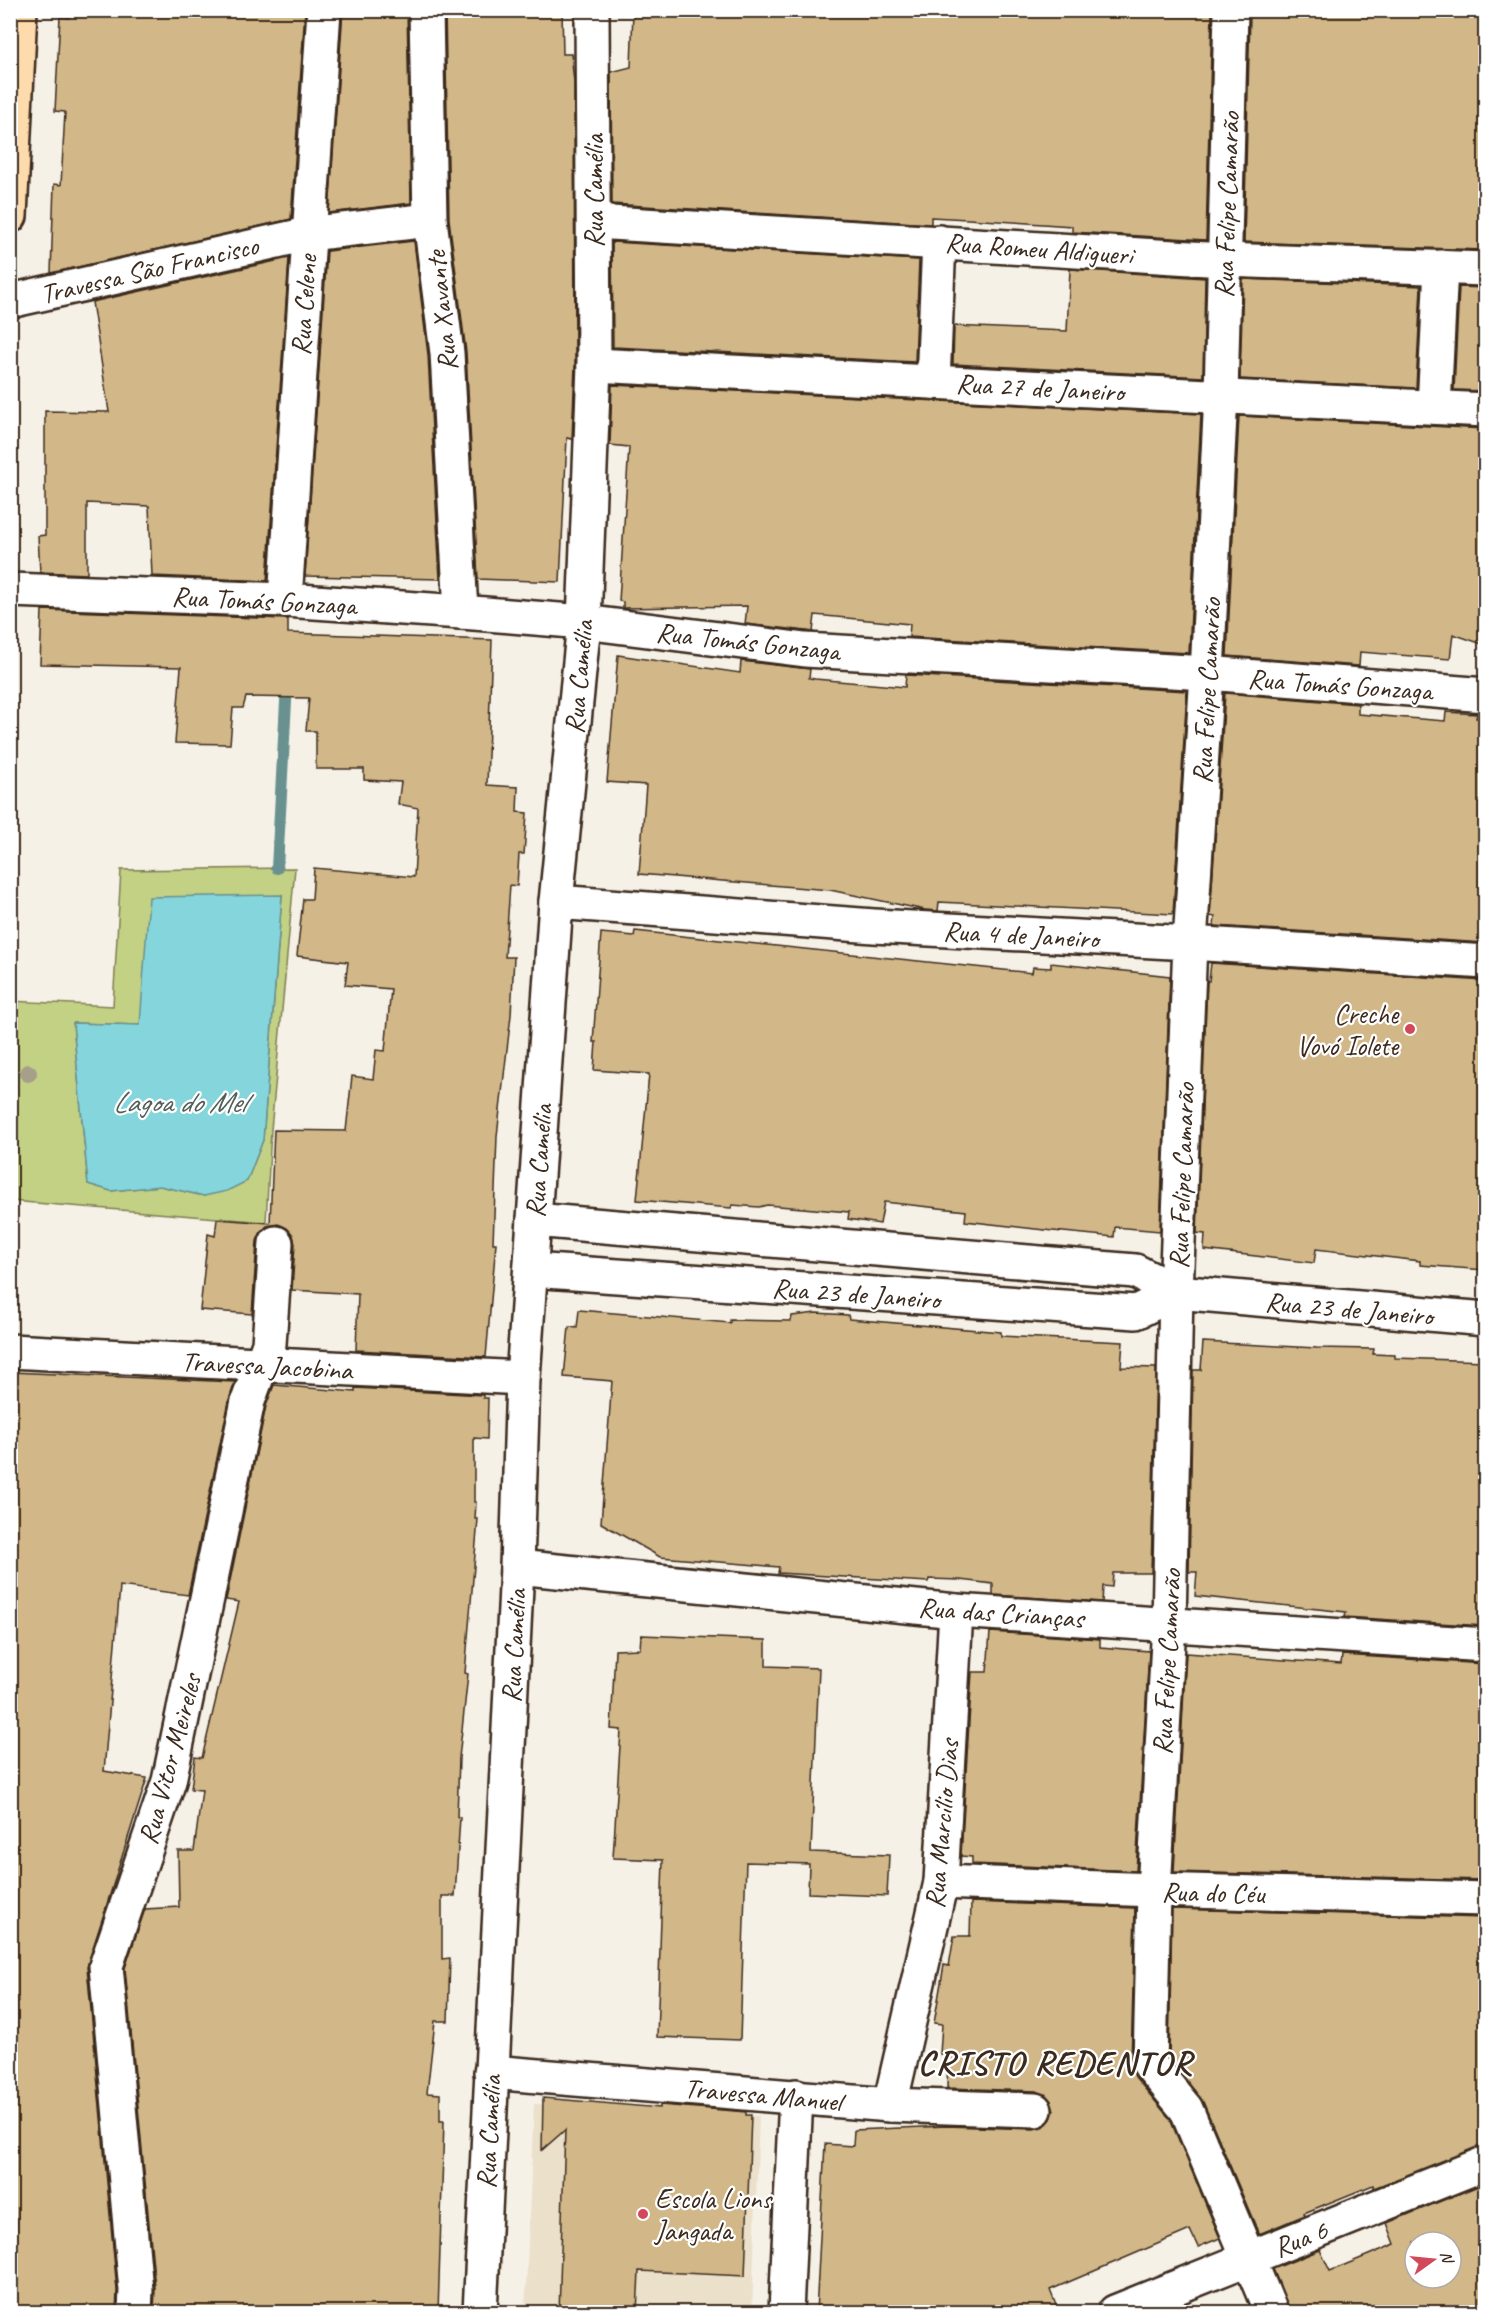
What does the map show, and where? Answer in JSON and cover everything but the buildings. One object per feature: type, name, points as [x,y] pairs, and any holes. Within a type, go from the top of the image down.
[{"type":"main road","points":[[10,216],[20,10]]},
{"type":"street","name":"Rua Celene","points":[[285,600],[324,10]]},
{"type":"street","name":"Rua Xavante","points":[[426,10],[430,220],[447,354],[461,612]]},
{"type":"street","name":"Rua Camélia","points":[[480,2313],[517,1567],[523,1378],[556,902],[584,622],[594,365],[592,10]]},
{"type":"street","name":"Rua Felipe Camarão","points":[[1231,10],[1221,395],[1190,943],[1176,1292],[1169,1624],[1154,1890],[1150,2066],[1186,2109],[1270,2313]]},
{"type":"street","name":"Travessa São Francisco","points":[[10,301],[308,234],[430,220]]},
{"type":"street","name":"Rua Romeu Aldigueri","points":[[594,222],[1224,260],[1485,269]]},
{"type":"street","points":[[933,382],[939,242]]},
{"type":"street","points":[[1434,407],[1441,267]]},
{"type":"street","name":"Rua 27 de Janeiro","points":[[594,365],[1485,410]]},
{"type":"street","name":"Rua Tomás Gonzaga","points":[[10,590],[285,600],[461,612],[584,622],[805,650],[1207,674],[1485,695]]},
{"type":"street","name":"Rua 4 de Janeiro","points":[[556,902],[874,926],[1485,962]]},
{"type":"street","name":"Rua 23 de Janeiro","points":[[534,1220],[1135,1271],[1176,1292],[1485,1320]]},
{"type":"street","name":"Rua Vitor Meireles","points":[[135,2313],[136,2290],[106,1966],[169,1781],[248,1401],[269,1344],[276,1243]]},
{"type":"street","name":"Rua 23 de Janeiro","points":[[531,1270],[1136,1312],[1176,1292]]},
{"type":"street","name":"Travessa Jacobina","points":[[10,1351],[523,1378]]},
{"type":"street","name":"Rua das Crianças","points":[[517,1567],[956,1611],[1485,1645]]},
{"type":"street","name":"Rua Marcílio Dias","points":[[890,2105],[941,1882],[956,1611]]},
{"type":"street","name":"Rua do Céu","points":[[941,1882],[1485,1899]]},
{"type":"street","name":"Travessa Manuel","points":[[491,2072],[890,2105],[1035,2110]]},
{"type":"street","points":[[786,2313],[796,2096]]},
{"type":"street","name":"Rua 6","points":[[1115,2313],[1485,2163]]},
{"type":"shaded area","name":"Escola Lions Jangada","points":[[534,2104],[759,2116],[752,2312],[525,2312]]},
{"type":"green space","points":[[295,868],[271,1130],[266,1222],[11,1201],[10,1001],[113,1006],[121,870]],"holes":[[[282,895],[263,1140],[247,1181],[204,1196],[160,1186],[111,1191],[88,1184],[73,1023],[140,1025]]]},
{"type":"water","name":"Lagoa do Mel","points":[[282,895],[263,1140],[247,1181],[227,1191],[204,1196],[160,1186],[111,1191],[88,1184],[73,1023],[140,1025],[149,897]]},
{"type":"waterway","points":[[277,868],[287,683]]},
{"type":"place","name":"Creche Vovó Iolete","points":[[1410,1029]]},
{"type":"place","name":"Escola Lions Jangada","points":[[643,2214]]},
{"type":"district","name":"CRISTO REDENTOR","points":[[1055,2062]]}]
